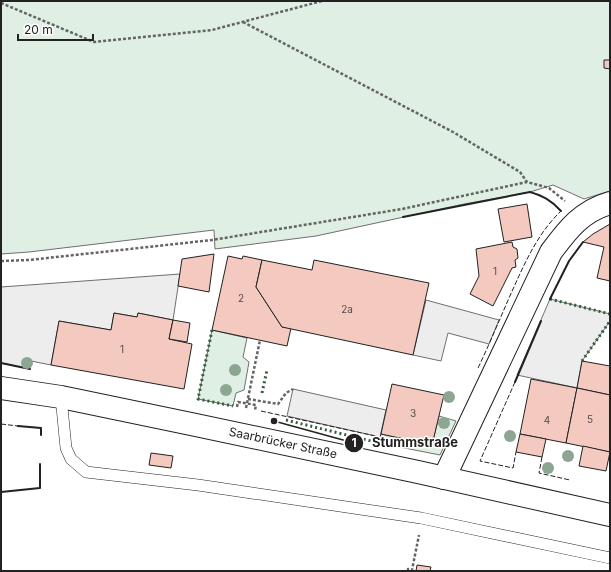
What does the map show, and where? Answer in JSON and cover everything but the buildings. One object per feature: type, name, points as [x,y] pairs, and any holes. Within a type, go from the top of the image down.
[{"type":"main road","points":[[444,478],[551,252],[560,239],[582,216],[598,207],[610,203]]},
{"type":"main road","name":"Saarbrücker Straße","points":[[1,388],[61,397],[444,478],[610,515]]},
{"type":"lane","points":[[61,397],[66,448],[71,459],[86,472],[198,485],[421,518],[610,558]]},
{"type":"path","points":[[1,3],[94,42],[212,30],[322,1]]},
{"type":"path","points":[[243,22],[453,132],[520,172],[527,182]]},
{"type":"path","points":[[1,260],[29,260],[212,240],[402,209],[527,182],[549,188],[582,216]]},
{"type":"path","points":[[246,408],[260,340]]},
{"type":"path","points":[[248,399],[278,404],[286,393],[293,389]]},
{"type":"path","points":[[255,410],[257,400]]},
{"type":"path","points":[[237,407],[238,402],[256,405]]},
{"type":"path","points":[[408,571],[408,569],[412,570],[421,518]]},
{"type":"green space","points":[[1,1],[610,1],[610,191],[584,199],[553,185],[530,192],[464,204],[316,236],[215,249],[214,230],[1,254]]},
{"type":"green space","points":[[212,330],[247,338],[243,357],[249,362],[244,390],[236,393],[233,406],[198,399]]},
{"type":"green space","points":[[439,416],[456,421],[440,455],[379,443],[381,434],[432,445]]},
{"type":"shaded area","points":[[180,274],[173,320],[138,313],[137,317],[114,313],[111,330],[59,321],[51,365],[31,361],[30,369],[1,363],[1,287]]},
{"type":"shaded area","points":[[550,299],[610,314],[610,321],[582,361],[577,388],[517,375]]},
{"type":"shaded area","points":[[426,300],[499,320],[489,344],[448,333],[441,361],[413,355]]},
{"type":"shaded area","points":[[293,389],[386,410],[380,437],[287,416]]},
{"type":"hedge","points":[[550,299],[610,314]]},
{"type":"hedge","points":[[582,361],[610,321]]},
{"type":"hedge","points":[[212,330],[198,399],[233,406]]},
{"type":"hedge","points":[[262,393],[267,370]]},
{"type":"hedge","points":[[286,420],[379,443]]},
{"type":"fence","points":[[478,368],[531,252],[544,230],[561,211]]},
{"type":"fence","points":[[515,382],[480,461],[513,468],[516,452]]},
{"type":"fence","points":[[261,411],[380,437],[381,434]]},
{"type":"fence","points":[[1,424],[18,426]]},
{"type":"fence","points":[[542,457],[539,473],[570,480]]},
{"type":"wall","points":[[403,217],[530,192],[547,199],[561,211]]},
{"type":"wall","points":[[550,299],[569,261],[583,242]]},
{"type":"wall","points":[[515,382],[541,321]]},
{"type":"wall","points":[[1,363],[30,369]]},
{"type":"wall","points":[[18,426],[41,428],[41,435]]},
{"type":"wall","points":[[1,492],[40,488],[40,464]]},
{"type":"place","name":"Stummstraße","points":[[274,421]]}]
